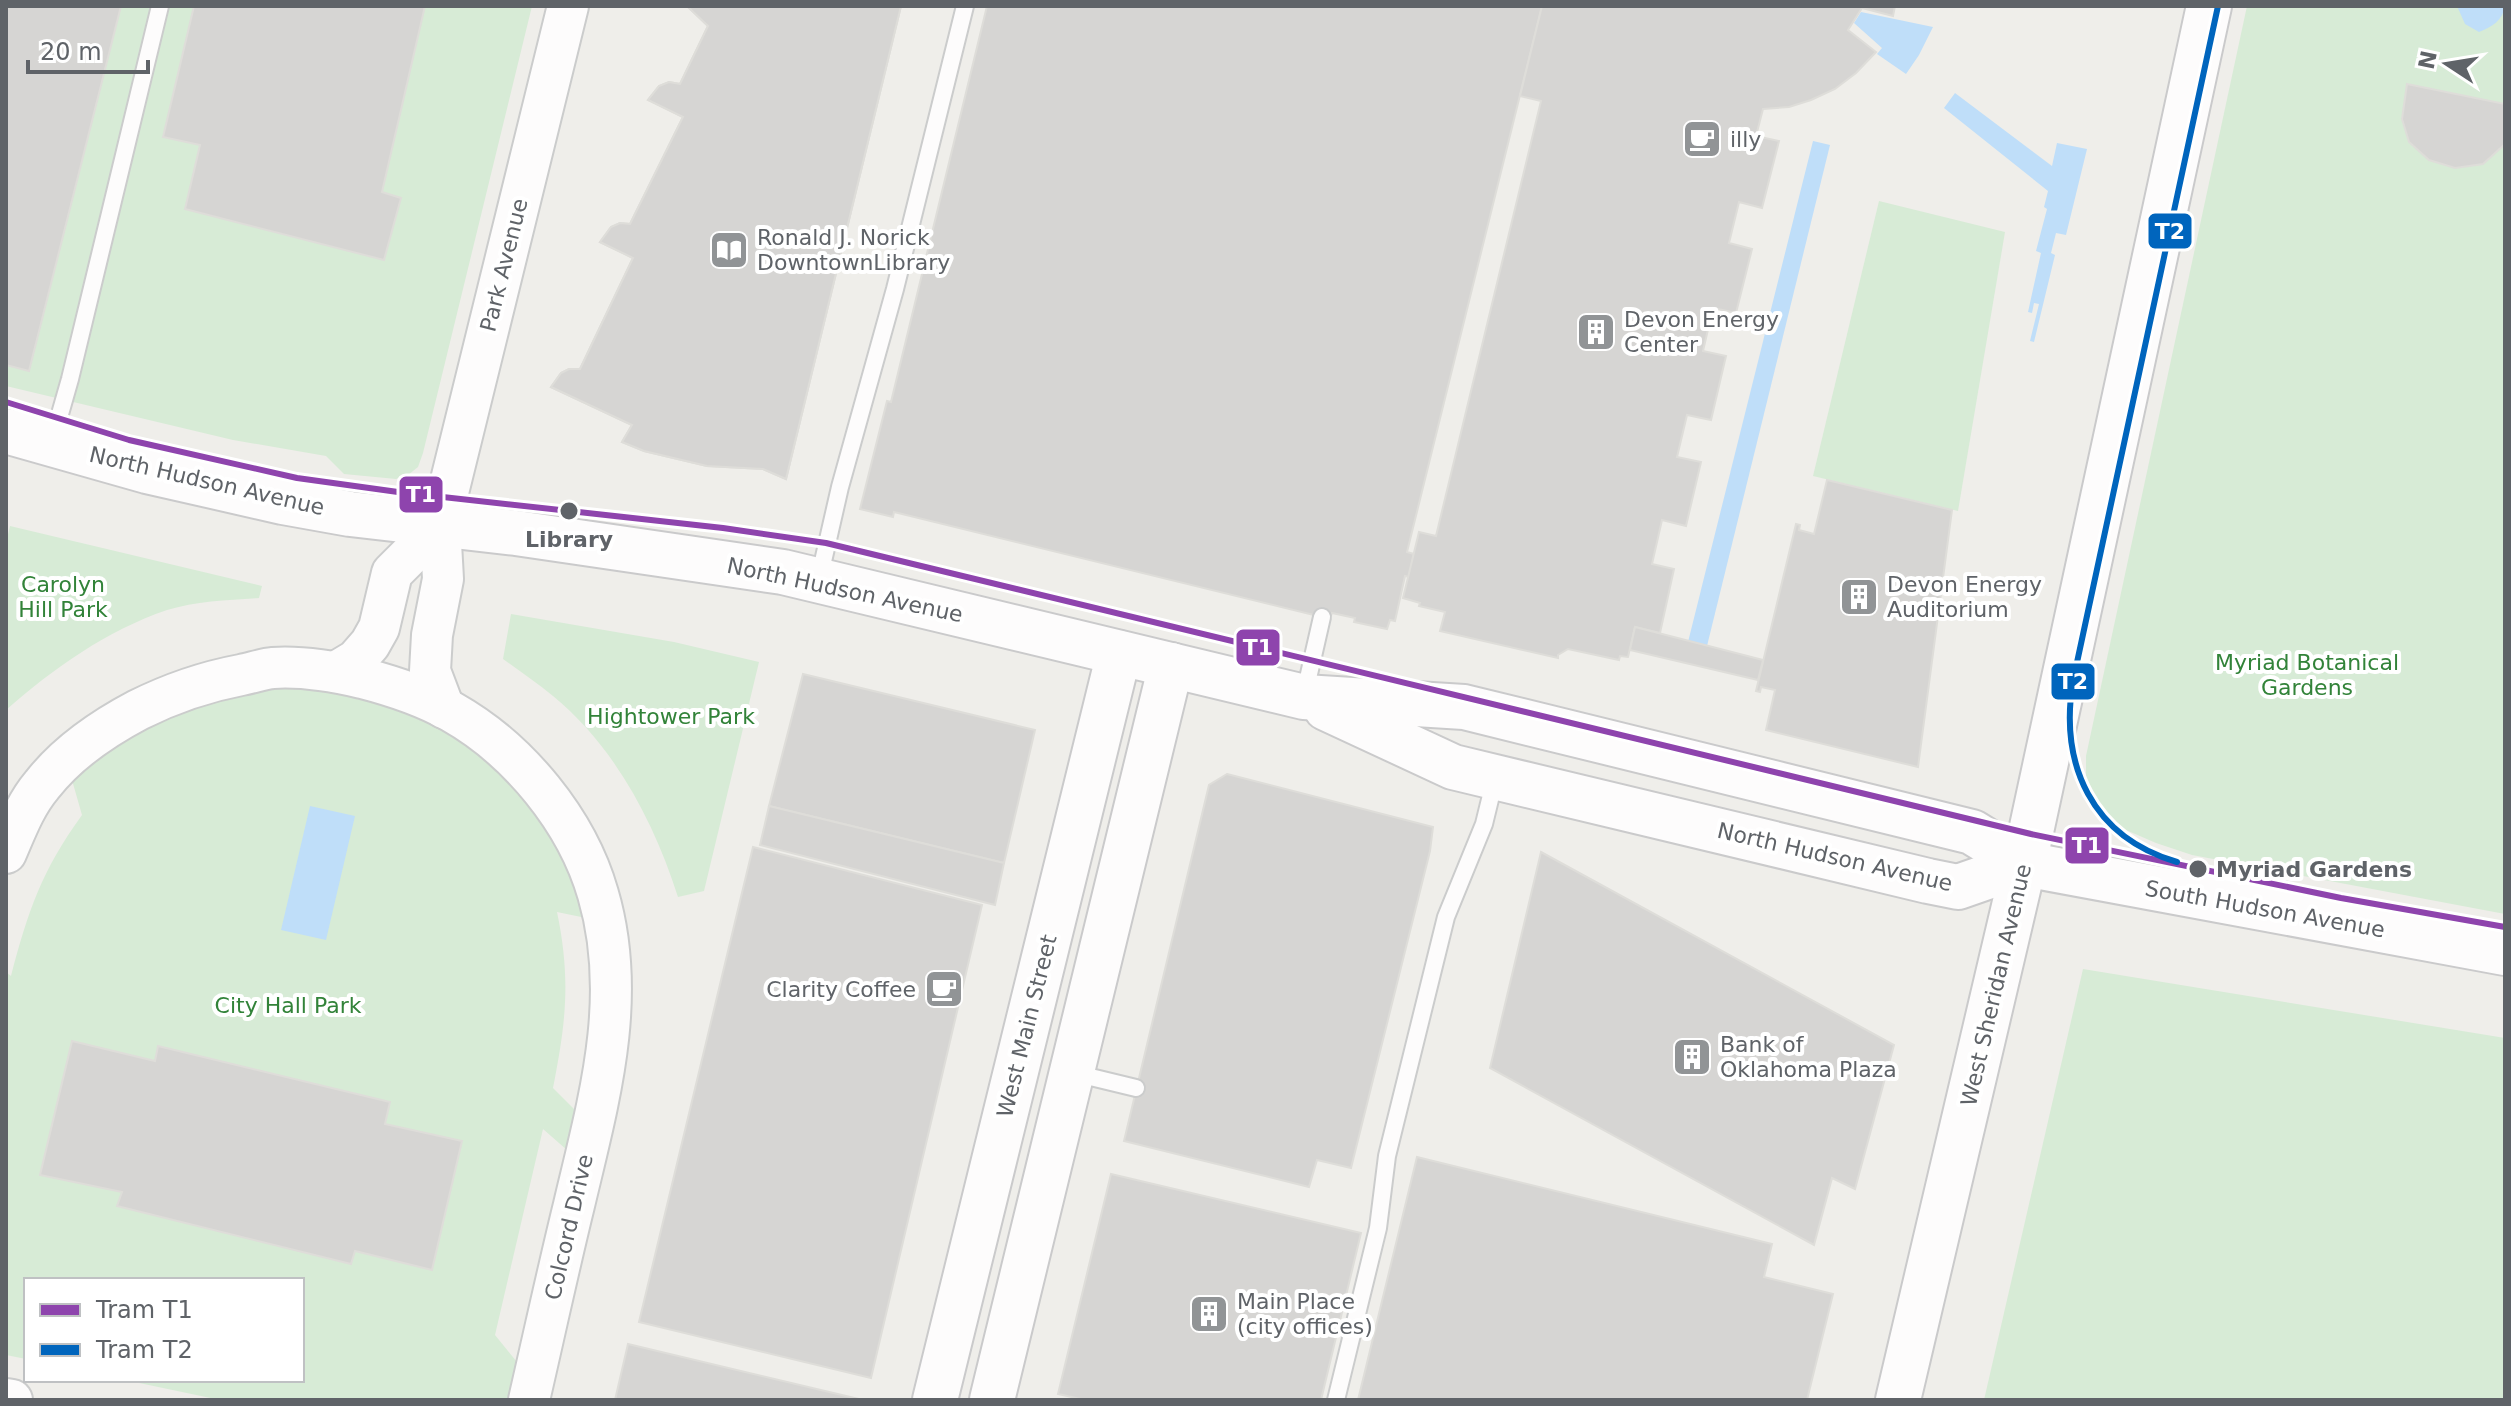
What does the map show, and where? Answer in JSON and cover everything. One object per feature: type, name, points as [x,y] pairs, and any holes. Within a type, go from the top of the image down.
[{"type":"main road","name":"West Sheridan Avenue","points":[[1898,1400],[2024,864],[2209,6]]},
{"type":"main road","name":"North Hudson Avenue","points":[[6,431],[147,471],[283,502],[767,569],[1304,697],[1464,707],[1972,832],[2024,864]]},
{"type":"main road","name":"West Main Street","points":[[935,1400],[1119,653]]},
{"type":"main road","points":[[992,1400],[1171,665]]},
{"type":"main road","name":"North Hudson Avenue","points":[[1304,697],[1453,767],[1958,887],[2024,864]]},
{"type":"main road","name":"South Hudson Avenue","points":[[2024,864],[2505,953]]},
{"type":"street","name":"Park Avenue","points":[[444,708],[430,671],[432,635],[443,579],[440,525],[568,6]]},
{"type":"street","points":[[336,672],[356,660],[370,644],[379,628],[392,573],[440,525]]},
{"type":"street","name":"Colcord Drive","points":[[6,853],[41,785],[88,740],[133,713],[202,683],[270,668],[336,672],[385,684],[444,708],[502,749],[542,790],[565,823],[589,867],[607,929],[612,969],[608,1054],[529,1400]]},
{"type":"street","points":[[6,1399],[12,1400]]},
{"type":"lane","points":[[51,444],[70,379],[160,6]]},
{"type":"lane","points":[[819,580],[840,487],[895,289],[965,6]]},
{"type":"lane","points":[[1304,697],[1322,617]]},
{"type":"lane","points":[[1336,1400],[1378,1228],[1387,1156],[1442,932],[1484,824],[1495,777]]},
{"type":"lane","points":[[1072,1072],[1136,1088]]},
{"type":"green space","points":[[6,6],[532,6],[418,467],[396,479],[344,474],[326,456],[233,440],[6,386]]},
{"type":"green space","name":"Myriad Botanical Gardens","points":[[2247,6],[2505,6],[2505,914],[2192,855],[2119,827],[2104,816],[2086,784],[2086,756]]},
{"type":"green space","points":[[1879,201],[2005,232],[1958,511],[1813,476]]},
{"type":"green space","name":"Carolyn Hill Park","points":[[10,526],[262,586],[259,598],[189,605],[145,619],[82,652],[6,710],[6,543]]},
{"type":"green space","name":"Hightower Park","points":[[511,614],[674,642],[759,662],[704,891],[678,897],[644,814],[613,762],[575,716],[503,659]]},
{"type":"green space","name":"City Hall Park","points":[[260,686],[329,687],[438,722],[510,777],[563,848],[586,918],[557,912],[564,958],[565,1000],[553,1088],[582,1117],[574,1148],[567,1150],[543,1129],[495,1335],[521,1367],[513,1400],[220,1400],[134,1382],[304,1382],[304,1278],[24,1278],[24,1359],[6,1355],[6,972],[11,976],[30,911],[46,873],[82,815],[72,780],[75,769],[164,713]]},
{"type":"green space","points":[[2083,969],[2505,1038],[2505,1400],[1984,1400]]},
{"type":"water","points":[[2457,6],[2505,6],[2496,22],[2479,32],[2465,24]]},
{"type":"water","points":[[1861,12],[1933,27],[1906,74],[1877,54],[1882,48],[1854,23]]},
{"type":"water","points":[[1955,93],[2052,166],[2057,143],[2087,149],[2066,235],[2056,233],[2051,253],[2055,255],[2034,342],[2030,341],[2039,304],[2034,303],[2032,313],[2028,312],[2041,253],[2036,251],[2047,209],[2044,207],[2048,191],[1944,108]]},
{"type":"water","points":[[1813,141],[1830,145],[1707,646],[1688,642]]},
{"type":"water","points":[[310,806],[355,816],[326,940],[281,930]]},
{"type":"building","points":[[6,6],[121,6],[29,371],[6,365]]},
{"type":"building","points":[[194,6],[425,6],[382,192],[401,198],[384,260],[185,209],[200,145],[163,137]]},
{"type":"building","name":"Ronald J. Norick DowntownLibrary","points":[[687,6],[901,6],[786,479],[763,469],[707,466],[644,451],[622,442],[632,425],[551,387],[561,373],[580,369],[633,258],[600,242],[611,227],[620,223],[630,224],[683,117],[648,100],[659,86],[669,82],[680,84],[708,26]]},
{"type":"building","name":"Ronald J. Norick DowntownLibrary","points":[[687,6],[901,6],[786,479],[763,469],[707,466],[644,451],[622,442],[632,425],[551,387],[561,373],[580,369],[633,258],[600,242],[611,227],[620,223],[630,224],[683,117],[648,100],[659,86],[669,82],[680,84],[708,26]]},
{"type":"building","points":[[987,6],[1542,6],[1407,552],[1414,554],[1409,577],[1405,576],[1395,621],[1390,620],[1387,629],[1354,622],[1355,618],[1332,613],[1330,618],[1322,617],[894,512],[893,517],[860,509],[887,401],[891,402]]},
{"type":"building","name":"Devon Energy Center","points":[[1542,6],[1895,6],[1893,16],[1862,8],[1848,30],[1876,52],[1856,73],[1835,89],[1811,100],[1789,107],[1763,109],[1756,136],[1779,141],[1762,208],[1739,202],[1729,243],[1752,249],[1736,313],[1713,308],[1703,351],[1726,356],[1711,420],[1687,415],[1677,457],[1701,462],[1686,526],[1662,520],[1652,564],[1674,569],[1660,633],[1635,627],[1628,657],[1620,656],[1619,660],[1568,649],[1558,658],[1440,631],[1445,612],[1419,606],[1420,603],[1403,598],[1419,532],[1436,536],[1541,101],[1520,96]]},
{"type":"building","points":[[2407,84],[2505,104],[2505,144],[2483,164],[2455,168],[2429,160],[2409,142],[2402,119]]},
{"type":"building","name":"Devon Energy Auditorium","points":[[1827,480],[1952,510],[1918,767],[1766,730],[1775,690],[1761,687],[1760,692],[1756,691],[1796,524],[1800,525],[1799,530],[1814,534]]},
{"type":"building","points":[[1635,627],[1763,660],[1758,680],[1630,650]]},
{"type":"building","points":[[803,674],[1035,730],[1004,863],[769,806]]},
{"type":"building","points":[[1227,774],[1433,827],[1430,851],[1351,1168],[1317,1160],[1309,1187],[1124,1141],[1209,785]]},
{"type":"building","points":[[769,806],[1004,863],[995,905],[760,845]]},
{"type":"building","points":[[753,847],[982,905],[871,1378],[639,1322]]},
{"type":"building","name":"Bank of Oklahoma Plaza","points":[[1541,852],[1894,1045],[1855,1189],[1832,1178],[1814,1245],[1490,1068]]},
{"type":"building","points":[[72,1041],[155,1061],[158,1046],[390,1102],[385,1124],[462,1141],[432,1270],[355,1251],[351,1264],[117,1206],[122,1192],[40,1175]]},
{"type":"building","points":[[1417,1157],[1772,1244],[1764,1277],[1833,1294],[1807,1400],[1358,1400]]},
{"type":"building","name":"Main Place (city offices)","points":[[1111,1174],[1361,1233],[1321,1400],[1085,1400],[1058,1394]]},
{"type":"building","points":[[628,1344],[863,1400],[615,1400]]},
{"type":"tram line","name":"T2","points":[[2177,862],[2123,835],[2103,816],[2088,794],[2077,769],[2071,741],[2070,712],[2073,681],[2218,6]]},
{"type":"tram line","name":"T1","points":[[6,402],[129,440],[297,478],[826,543],[2031,834],[2341,898],[2505,927]]},
{"type":"place","name":"illy","points":[[1702,139]]},
{"type":"place","name":"Ronald J. Norick DowntownLibrary","points":[[729,250]]},
{"type":"place","name":"Devon Energy Center","points":[[1596,332]]},
{"type":"place","name":"Library","points":[[569,511]]},
{"type":"place","name":"Devon Energy Auditorium","points":[[1859,597]]},
{"type":"place","name":"Myriad Gardens","points":[[2198,869]]},
{"type":"place","name":"Clarity Coffee","points":[[944,989]]},
{"type":"place","name":"Bank of Oklahoma Plaza","points":[[1692,1057]]},
{"type":"place","name":"Main Place (city offices)","points":[[1209,1314]]}]
